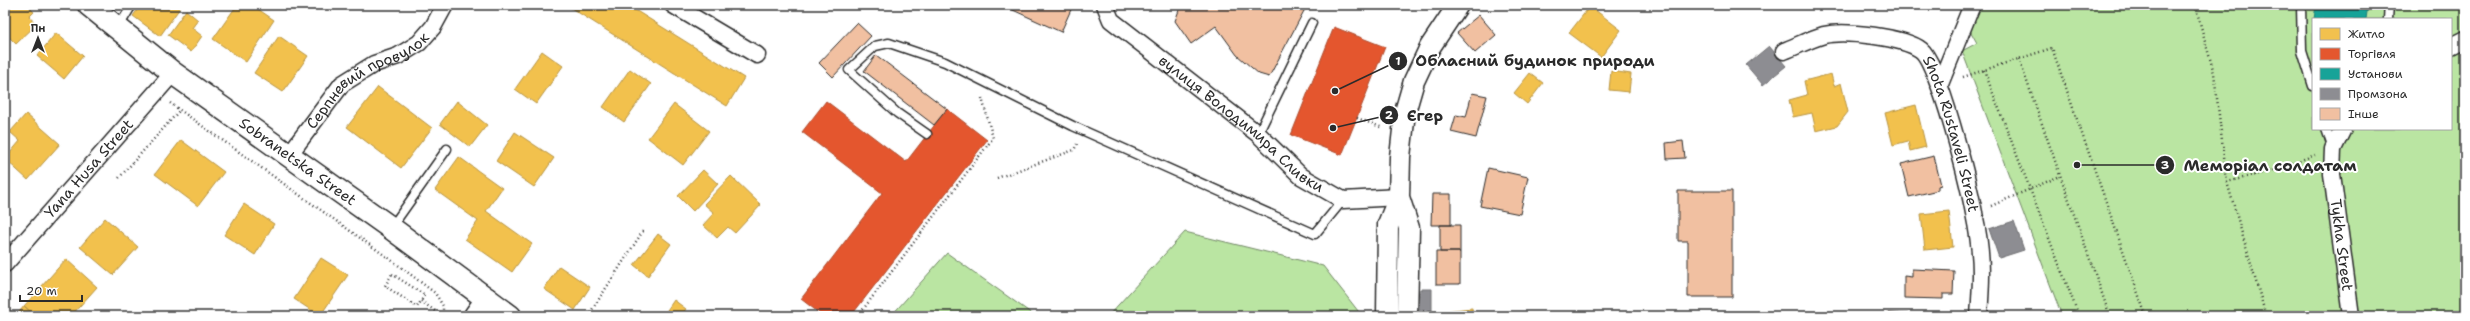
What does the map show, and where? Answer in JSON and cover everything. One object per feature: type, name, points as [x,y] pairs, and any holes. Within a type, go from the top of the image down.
[{"type":"main road","name":"Sobranetska Street","points":[[89,5],[173,73],[391,228],[481,308],[510,316]]},
{"type":"street","name":"Серпневий провулок","points":[[289,155],[342,84],[374,64],[398,56],[420,43],[433,27],[445,5]]},
{"type":"street","points":[[673,5],[757,55]]},
{"type":"street","name":"вулиця Володимира Сливки","points":[[1105,5],[1111,20],[1258,134],[1301,176],[1343,200]]},
{"type":"street","points":[[1407,316],[1408,228],[1399,197],[1402,136],[1405,112],[1414,81],[1430,47],[1458,5]]},
{"type":"street","points":[[1940,84],[1972,5]]},
{"type":"street","name":"Shota Rustaveli Street","points":[[1784,51],[1824,35],[1840,33],[1880,36],[1904,41],[1922,50],[1931,63],[1940,84],[1974,214],[1981,273],[1979,316]]},
{"type":"street","points":[[2452,46],[2465,39]]},
{"type":"street","name":"Yana Husa Street","points":[[5,264],[173,73]]},
{"type":"street","name":"Tykha Street","points":[[2342,130],[2333,149],[2332,174],[2351,316]]},
{"type":"street","points":[[1343,200],[1399,197]]},
{"type":"street","points":[[1386,316],[1388,224],[1399,197]]},
{"type":"lane","points":[[117,29],[132,5]]},
{"type":"lane","points":[[2301,5],[2302,51],[2312,83]]},
{"type":"lane","points":[[2388,18],[2389,5]]},
{"type":"lane","points":[[1258,134],[1312,23]]},
{"type":"lane","points":[[927,134],[898,113],[849,70],[875,46],[889,43],[945,62],[1083,131],[1315,234],[1343,200]]},
{"type":"lane","points":[[2326,130],[2333,149]]},
{"type":"lane","points":[[391,228],[447,149]]},
{"type":"path","points":[[2195,5],[2214,73],[2227,182],[2266,316]]},
{"type":"path","points":[[1940,84],[2052,48],[2146,316]]},
{"type":"path","points":[[2019,58],[2110,316]]},
{"type":"path","points":[[1984,70],[2079,316]]},
{"type":"path","points":[[858,316],[993,138],[977,78]]},
{"type":"path","points":[[156,93],[179,111],[394,262],[435,293],[443,306],[443,316],[421,301]]},
{"type":"path","points":[[119,178],[179,111]]},
{"type":"path","points":[[1357,118],[1402,136]]},
{"type":"path","points":[[997,178],[1074,150],[1083,131]]},
{"type":"path","points":[[2227,182],[2271,171],[2333,149]]},
{"type":"path","points":[[1974,214],[2060,176]]},
{"type":"path","points":[[588,316],[643,231]]},
{"type":"path","points":[[392,274],[425,295],[421,301],[417,307],[384,286],[392,274]]},
{"type":"green space","points":[[1980,5],[2465,5],[2465,316],[2062,316],[1962,51],[1977,43],[1967,25]]},
{"type":"green space","points":[[1185,232],[1323,266],[1362,316],[1108,316]]},
{"type":"green space","points":[[947,253],[1035,316],[891,316]]},
{"type":"building: Житло","points":[[5,5],[26,5],[34,12],[29,17],[37,24],[16,44],[5,33]]},
{"type":"building: Житло","points":[[141,5],[182,5],[160,36],[133,16]]},
{"type":"building: Житло","points":[[237,5],[252,5],[274,20],[246,62],[213,39]]},
{"type":"building: Житло","points":[[573,5],[627,5],[744,78],[727,106],[571,8]]},
{"type":"building: Житло","points":[[1590,6],[1621,30],[1601,57],[1569,33]]},
{"type":"building: Житло","points":[[186,10],[198,20],[192,28],[202,36],[191,52],[168,35]]},
{"type":"building: Житло","points":[[56,33],[83,56],[64,79],[37,56]]},
{"type":"building: Житло","points":[[279,36],[308,56],[283,92],[254,73]]},
{"type":"building: Житло","points":[[542,51],[563,66],[536,104],[515,89]]},
{"type":"building: Житло","points":[[630,69],[651,84],[624,122],[603,107]]},
{"type":"building: Житло","points":[[1611,71],[1631,74],[1629,92],[1609,90]]},
{"type":"building: Житло","points":[[1530,73],[1543,83],[1527,104],[1514,93]]},
{"type":"building: Житло","points":[[1831,74],[1834,86],[1841,83],[1848,112],[1837,126],[1816,131],[1812,113],[1793,117],[1789,100],[1807,95],[1804,81]]},
{"type":"building: Житло","points":[[378,87],[432,128],[401,168],[347,127]]},
{"type":"building: Житло","points":[[457,101],[487,125],[470,147],[440,124]]},
{"type":"building: Житло","points":[[674,104],[709,131],[683,165],[648,138]]},
{"type":"building: Житло","points":[[1916,105],[1926,147],[1910,151],[1908,141],[1893,145],[1885,113]]},
{"type":"building: Житло","points":[[26,114],[60,144],[28,180],[5,159],[20,141],[10,132]]},
{"type":"building: Житло","points":[[515,132],[554,158],[534,187],[496,161]]},
{"type":"building: Житло","points":[[181,140],[224,172],[198,206],[155,174]]},
{"type":"building: Житло","points":[[459,157],[502,188],[486,211],[532,244],[512,272],[465,239],[478,221],[435,190]]},
{"type":"building: Житло","points":[[703,170],[718,184],[693,211],[678,196]]},
{"type":"building: Житло","points":[[731,176],[761,205],[735,233],[728,227],[717,238],[703,225],[714,213],[704,204]]},
{"type":"building: Житло","points":[[244,204],[274,224],[255,255],[224,235]]},
{"type":"building: Житло","points":[[1949,211],[1953,247],[1925,250],[1921,214]]},
{"type":"building: Житло","points":[[105,218],[138,247],[113,275],[80,247]]},
{"type":"building: Житло","points":[[658,234],[671,244],[648,276],[634,265]]},
{"type":"building: Житло","points":[[321,258],[348,275],[320,316],[294,299]]},
{"type":"building: Житло","points":[[66,259],[97,287],[71,316],[36,316],[24,306]]},
{"type":"building: Житло","points":[[559,266],[590,287],[575,310],[544,289]]},
{"type":"building: Житло","points":[[674,300],[686,309],[683,313],[687,316],[663,316]]},
{"type":"building: Житло","points":[[24,306],[36,316],[16,316]]},
{"type":"building: Житло","points":[[1472,308],[1473,316],[1444,316],[1444,311]]},
{"type":"building: Торгівля","points":[[1334,27],[1385,47],[1342,155],[1291,135]]},
{"type":"building: Торгівля","points":[[826,101],[906,162],[947,109],[987,140],[851,316],[823,316],[801,299],[882,193],[802,132]]},
{"type":"building: Установи","points":[[2316,5],[2368,5],[2366,18],[2314,18]]},
{"type":"building: Промзона","points":[[1769,46],[1786,66],[1763,85],[1746,65]]},
{"type":"building: Промзона","points":[[2014,221],[2024,250],[1999,258],[1989,229]]},
{"type":"building: Промзона","points":[[1420,289],[1432,289],[1432,311],[1419,310]]},
{"type":"building: Інше","points":[[1002,5],[1073,5],[1061,32]]},
{"type":"building: Інше","points":[[1181,5],[1302,5],[1305,9],[1269,77],[1259,74],[1237,55],[1216,26],[1191,44],[1175,21]]},
{"type":"building: Інше","points":[[1479,15],[1496,35],[1475,53],[1457,33]]},
{"type":"building: Інше","points":[[857,23],[871,36],[833,77],[819,63]]},
{"type":"building: Інше","points":[[876,55],[947,109],[934,125],[864,71]]},
{"type":"building: Інше","points":[[1472,93],[1487,96],[1476,138],[1451,132],[1456,115],[1466,117]]},
{"type":"building: Інше","points":[[1683,141],[1685,158],[1667,159],[1666,143]]},
{"type":"building: Інше","points":[[1934,156],[1941,185],[1938,186],[1938,190],[1909,197],[1901,164]]},
{"type":"building: Інше","points":[[1488,168],[1528,177],[1520,214],[1480,206]]},
{"type":"building: Інше","points":[[1678,191],[1732,191],[1732,297],[1688,297],[1688,241],[1678,241]]},
{"type":"building: Інше","points":[[1432,194],[1451,194],[1451,225],[1431,225]]},
{"type":"building: Інше","points":[[1440,225],[1460,225],[1460,252],[1440,252]]},
{"type":"building: Інше","points":[[1436,252],[1460,252],[1460,284],[1436,284]]},
{"type":"building: Інше","points":[[1912,269],[1954,271],[1953,294],[1943,294],[1943,299],[1904,298],[1904,276],[1912,277]]},
{"type":"building: Інше","points":[[1888,313],[1955,316],[1888,316]]},
{"type":"place","name":"Обласний будинок природи","points":[[1335,91]]},
{"type":"place","name":"Єгер","points":[[1333,128]]},
{"type":"place","name":"Меморіал солдатам","points":[[2077,165]]}]
